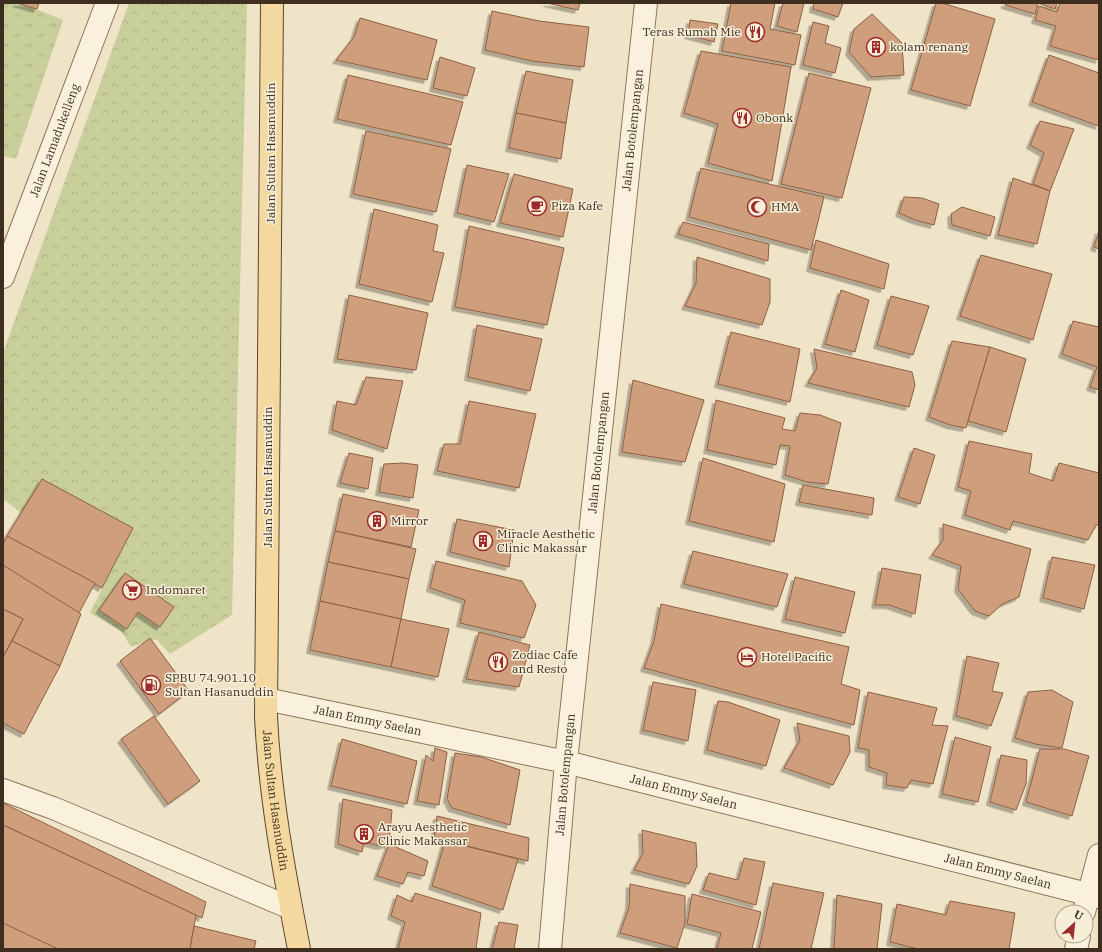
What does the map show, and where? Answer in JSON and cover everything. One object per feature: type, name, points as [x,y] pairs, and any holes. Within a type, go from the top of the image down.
[{"type":"main road","name":"Jalan Sultan Hasanuddin","points":[[272,3],[266,699],[269,766],[280,850],[299,949]]},
{"type":"street","name":"Jalan Lamadukelleng","points":[[3,277],[107,3]]},
{"type":"street","name":"Jalan Botolempangan","points":[[550,949],[566,762],[646,3]]},
{"type":"street","name":"Jalan Emmy Saelan","points":[[266,699],[566,762],[1091,901]]},
{"type":"street","points":[[3,778],[53,808]]},
{"type":"street","points":[[3,790],[53,808],[291,908]]},
{"type":"street","points":[[1091,901],[1099,855]]},
{"type":"green space","points":[[3,3],[26,6],[63,20],[16,159],[3,156]]},
{"type":"green space","points":[[129,3],[247,3],[232,615],[170,654],[156,639],[131,647],[121,631],[90,613],[133,528],[21,513],[3,499],[3,353]]},
{"type":"building","points":[[16,3],[39,3],[37,9]]},
{"type":"building","points":[[547,3],[580,3],[578,10]]},
{"type":"building","name":"Teras Rumah Mie","points":[[731,3],[775,3],[770,29],[801,35],[795,65],[722,51]]},
{"type":"building","points":[[783,3],[804,3],[797,32],[777,26]]},
{"type":"building","points":[[814,3],[843,3],[838,17],[813,9]]},
{"type":"building","points":[[936,3],[942,3],[995,19],[970,106],[911,90]]},
{"type":"building","points":[[1005,3],[1038,3],[1035,14],[1005,5]]},
{"type":"building","points":[[1038,3],[1057,3],[1055,9]]},
{"type":"building","points":[[1060,3],[1099,3],[1099,60],[1050,46],[1056,26],[1035,20],[1039,6],[1057,12]]},
{"type":"building","points":[[492,11],[539,21],[589,27],[584,67],[532,61],[485,50]]},
{"type":"building","name":"kolam renang","points":[[872,14],[902,43],[904,75],[871,77],[849,52],[854,29]]},
{"type":"building","points":[[360,18],[437,40],[427,80],[336,60],[354,37]]},
{"type":"building","points":[[690,20],[718,24],[714,42],[688,35]]},
{"type":"building","points":[[813,22],[829,26],[825,43],[841,48],[835,73],[803,65]]},
{"type":"building","name":"Obonk","points":[[701,51],[791,67],[772,181],[708,163],[718,124],[684,113]]},
{"type":"building","points":[[1049,55],[1099,73],[1099,126],[1032,102]]},
{"type":"building","points":[[440,57],[475,68],[467,96],[433,88]]},
{"type":"building","points":[[526,71],[573,80],[566,123],[516,113]]},
{"type":"building","points":[[809,73],[871,88],[842,198],[781,184]]},
{"type":"building","points":[[348,75],[463,102],[451,145],[337,119]]},
{"type":"building","points":[[516,113],[566,123],[561,159],[509,148]]},
{"type":"building","points":[[1040,121],[1074,129],[1050,191],[1033,184],[1044,153],[1030,145]]},
{"type":"building","points":[[366,131],[451,149],[436,212],[353,194]]},
{"type":"building","points":[[467,165],[509,174],[494,222],[457,213]]},
{"type":"building","name":"HMA","points":[[701,168],[824,197],[811,250],[689,217]]},
{"type":"building","name":"Piza Kafe","points":[[514,174],[573,189],[563,237],[500,223]]},
{"type":"building","points":[[1013,178],[1050,191],[1037,244],[998,235]]},
{"type":"building","points":[[904,197],[922,198],[939,204],[934,225],[915,220],[899,213]]},
{"type":"building","points":[[962,207],[995,217],[990,236],[952,225],[951,214]]},
{"type":"building","points":[[374,209],[438,225],[433,251],[444,253],[432,302],[359,284]]},
{"type":"building","points":[[683,222],[769,244],[768,261],[678,234]]},
{"type":"building","points":[[469,226],[564,248],[547,325],[455,307]]},
{"type":"building","points":[[1099,230],[1099,249],[1094,247]]},
{"type":"building","points":[[816,240],[889,264],[884,289],[810,268]]},
{"type":"building","points":[[981,255],[1052,274],[1033,340],[960,316]]},
{"type":"building","points":[[697,257],[770,279],[770,302],[762,325],[685,306],[696,283]]},
{"type":"building","points":[[841,290],[869,300],[855,352],[825,344]]},
{"type":"building","points":[[349,295],[428,313],[416,370],[337,359]]},
{"type":"building","points":[[891,296],[929,306],[913,355],[877,345]]},
{"type":"building","points":[[1073,321],[1099,327],[1099,390],[1090,387],[1097,367],[1062,354]]},
{"type":"building","points":[[477,325],[542,339],[530,391],[468,377]]},
{"type":"building","points":[[731,332],[800,349],[790,402],[718,384]]},
{"type":"building","points":[[952,341],[990,347],[966,428],[950,425],[929,417]]},
{"type":"building","points":[[990,347],[1026,359],[1006,432],[968,421]]},
{"type":"building","points":[[814,349],[912,372],[915,385],[909,407],[808,383],[817,368]]},
{"type":"building","points":[[366,377],[403,381],[387,449],[332,430],[337,401],[356,405]]},
{"type":"building","points":[[633,380],[704,400],[685,462],[622,452]]},
{"type":"building","points":[[716,400],[785,418],[782,429],[795,431],[800,413],[820,415],[841,423],[828,484],[807,482],[785,475],[790,446],[780,445],[776,465],[707,450]]},
{"type":"building","points":[[469,401],[536,414],[519,488],[437,471],[444,444],[460,444]]},
{"type":"building","points":[[969,441],[1032,454],[1029,473],[1053,481],[1059,463],[1099,473],[1099,525],[1096,525],[1088,540],[1013,521],[1010,530],[965,515],[971,491],[958,487]]},
{"type":"building","points":[[914,448],[935,455],[920,504],[898,497]]},
{"type":"building","points":[[349,453],[373,458],[368,489],[340,483]]},
{"type":"building","points":[[703,458],[785,484],[774,542],[689,521]]},
{"type":"building","points":[[403,463],[418,465],[413,498],[379,492],[384,464]]},
{"type":"building","points":[[42,479],[133,528],[102,588],[7,536]]},
{"type":"building","points":[[803,485],[874,498],[872,515],[799,502]]},
{"type":"building","name":"Mirror","points":[[343,494],[419,510],[411,547],[335,531]]},
{"type":"building","name":"Miracle Aesthetic Clinic Makassar","points":[[457,519],[514,530],[509,567],[450,552]]},
{"type":"building","points":[[943,524],[1031,549],[1019,597],[1002,604],[989,616],[975,611],[958,589],[961,566],[932,555],[943,540]]},
{"type":"building","points":[[335,531],[416,549],[409,579],[328,562]]},
{"type":"building","points":[[7,536],[95,583],[79,613],[3,573],[3,544]]},
{"type":"building","points":[[693,551],[788,574],[777,607],[684,584]]},
{"type":"building","points":[[1052,557],[1095,565],[1084,609],[1043,598]]},
{"type":"building","points":[[436,561],[522,581],[536,605],[524,638],[460,623],[465,600],[430,588]]},
{"type":"building","points":[[328,562],[409,579],[401,619],[320,601]]},
{"type":"building","points":[[3,565],[81,614],[60,666],[12,641],[23,619],[3,609]]},
{"type":"building","points":[[882,568],[921,575],[915,614],[889,605],[875,605]]},
{"type":"building","name":"Indomaret","points":[[125,573],[174,607],[160,627],[138,612],[127,629],[99,610]]},
{"type":"building","points":[[795,577],[855,592],[845,633],[785,619]]},
{"type":"building","points":[[320,601],[401,619],[391,667],[310,650]]},
{"type":"building","name":"Hotel Pacific","points":[[661,604],[849,647],[841,684],[860,690],[854,725],[644,668],[654,641]]},
{"type":"building","points":[[3,609],[23,619],[3,657]]},
{"type":"building","points":[[401,619],[449,629],[438,677],[391,667]]},
{"type":"building","name":"Zodiac Cafe and Resto","points":[[479,632],[530,645],[519,687],[466,679]]},
{"type":"building","points":[[150,638],[189,691],[159,714],[120,661]]},
{"type":"building","points":[[12,641],[60,666],[24,734],[3,723],[3,657]]},
{"type":"building","points":[[967,656],[999,663],[992,691],[1003,693],[991,726],[956,716]]},
{"type":"building","points":[[653,682],[696,690],[688,741],[643,730]]},
{"type":"building","points":[[1052,690],[1073,702],[1062,748],[1035,744],[1015,738],[1028,692]]},
{"type":"building","points":[[868,692],[937,708],[932,725],[948,726],[933,784],[911,780],[907,788],[886,785],[887,773],[869,767],[869,750],[858,748]]},
{"type":"building","points":[[718,701],[728,702],[780,720],[766,766],[707,750]]},
{"type":"building","points":[[154,716],[200,781],[168,804],[121,739]]},
{"type":"building","points":[[797,723],[849,736],[850,752],[833,785],[784,768],[800,740]]},
{"type":"building","points":[[955,737],[991,747],[978,802],[942,794]]},
{"type":"building","points":[[342,739],[417,761],[407,804],[331,786]]},
{"type":"building","points":[[435,748],[447,752],[439,805],[417,801],[426,755],[433,761]]},
{"type":"building","points":[[1040,749],[1064,749],[1089,756],[1072,816],[1026,802]]},
{"type":"building","points":[[455,753],[481,757],[520,770],[510,825],[452,808],[447,799]]},
{"type":"building","points":[[1001,755],[1027,760],[1026,784],[1016,810],[990,802]]},
{"type":"building","name":"Arayu Aesthetic Clinic Makassar","points":[[343,799],[392,810],[389,844],[380,846],[364,842],[362,852],[338,844]]},
{"type":"building","points":[[3,803],[206,902],[202,918],[3,825]]},
{"type":"building","points":[[437,816],[529,838],[528,861],[434,838]]},
{"type":"building","points":[[3,825],[196,915],[190,949],[3,949]]},
{"type":"building","points":[[642,830],[696,843],[697,866],[689,884],[634,870],[643,853]]},
{"type":"building","points":[[445,841],[518,859],[503,910],[432,886]]},
{"type":"building","points":[[389,844],[428,861],[424,876],[408,872],[403,884],[377,876]]},
{"type":"building","points":[[744,858],[765,862],[756,905],[703,890],[709,873],[738,880]]},
{"type":"building","points":[[773,883],[824,893],[811,949],[759,949]]},
{"type":"building","points":[[630,884],[685,896],[685,923],[677,948],[620,933],[629,907]]},
{"type":"building","points":[[415,893],[481,913],[476,949],[398,949],[405,922],[391,916],[397,895],[412,902]]},
{"type":"building","points":[[692,894],[761,912],[752,949],[717,949],[721,933],[687,924]]},
{"type":"building","points":[[837,895],[882,904],[877,949],[834,949]]},
{"type":"building","points":[[950,901],[1015,913],[1009,949],[918,949],[890,942],[897,904],[946,915]]},
{"type":"building","points":[[499,922],[518,925],[514,949],[492,949]]},
{"type":"building","points":[[3,923],[58,949],[3,949]]},
{"type":"building","points":[[194,926],[256,941],[254,949],[190,949]]},
{"type":"place","name":"Teras Rumah Mie","points":[[755,32]]},
{"type":"place","name":"kolam renang","points":[[876,47]]},
{"type":"place","name":"Obonk","points":[[742,118]]},
{"type":"place","name":"Piza Kafe","points":[[537,206]]},
{"type":"place","name":"HMA","points":[[757,207]]},
{"type":"place","name":"Mirror","points":[[377,521]]},
{"type":"place","name":"Miracle Aesthetic Clinic Makassar","points":[[483,541]]},
{"type":"place","name":"Indomaret","points":[[132,590]]},
{"type":"place","name":"Hotel Pacific","points":[[747,657]]},
{"type":"place","name":"Zodiac Cafe and Resto","points":[[498,662]]},
{"type":"place","name":"SPBU 74.901.10 Sultan Hasanuddin","points":[[151,685]]},
{"type":"place","name":"Arayu Aesthetic Clinic Makassar","points":[[364,834]]}]
